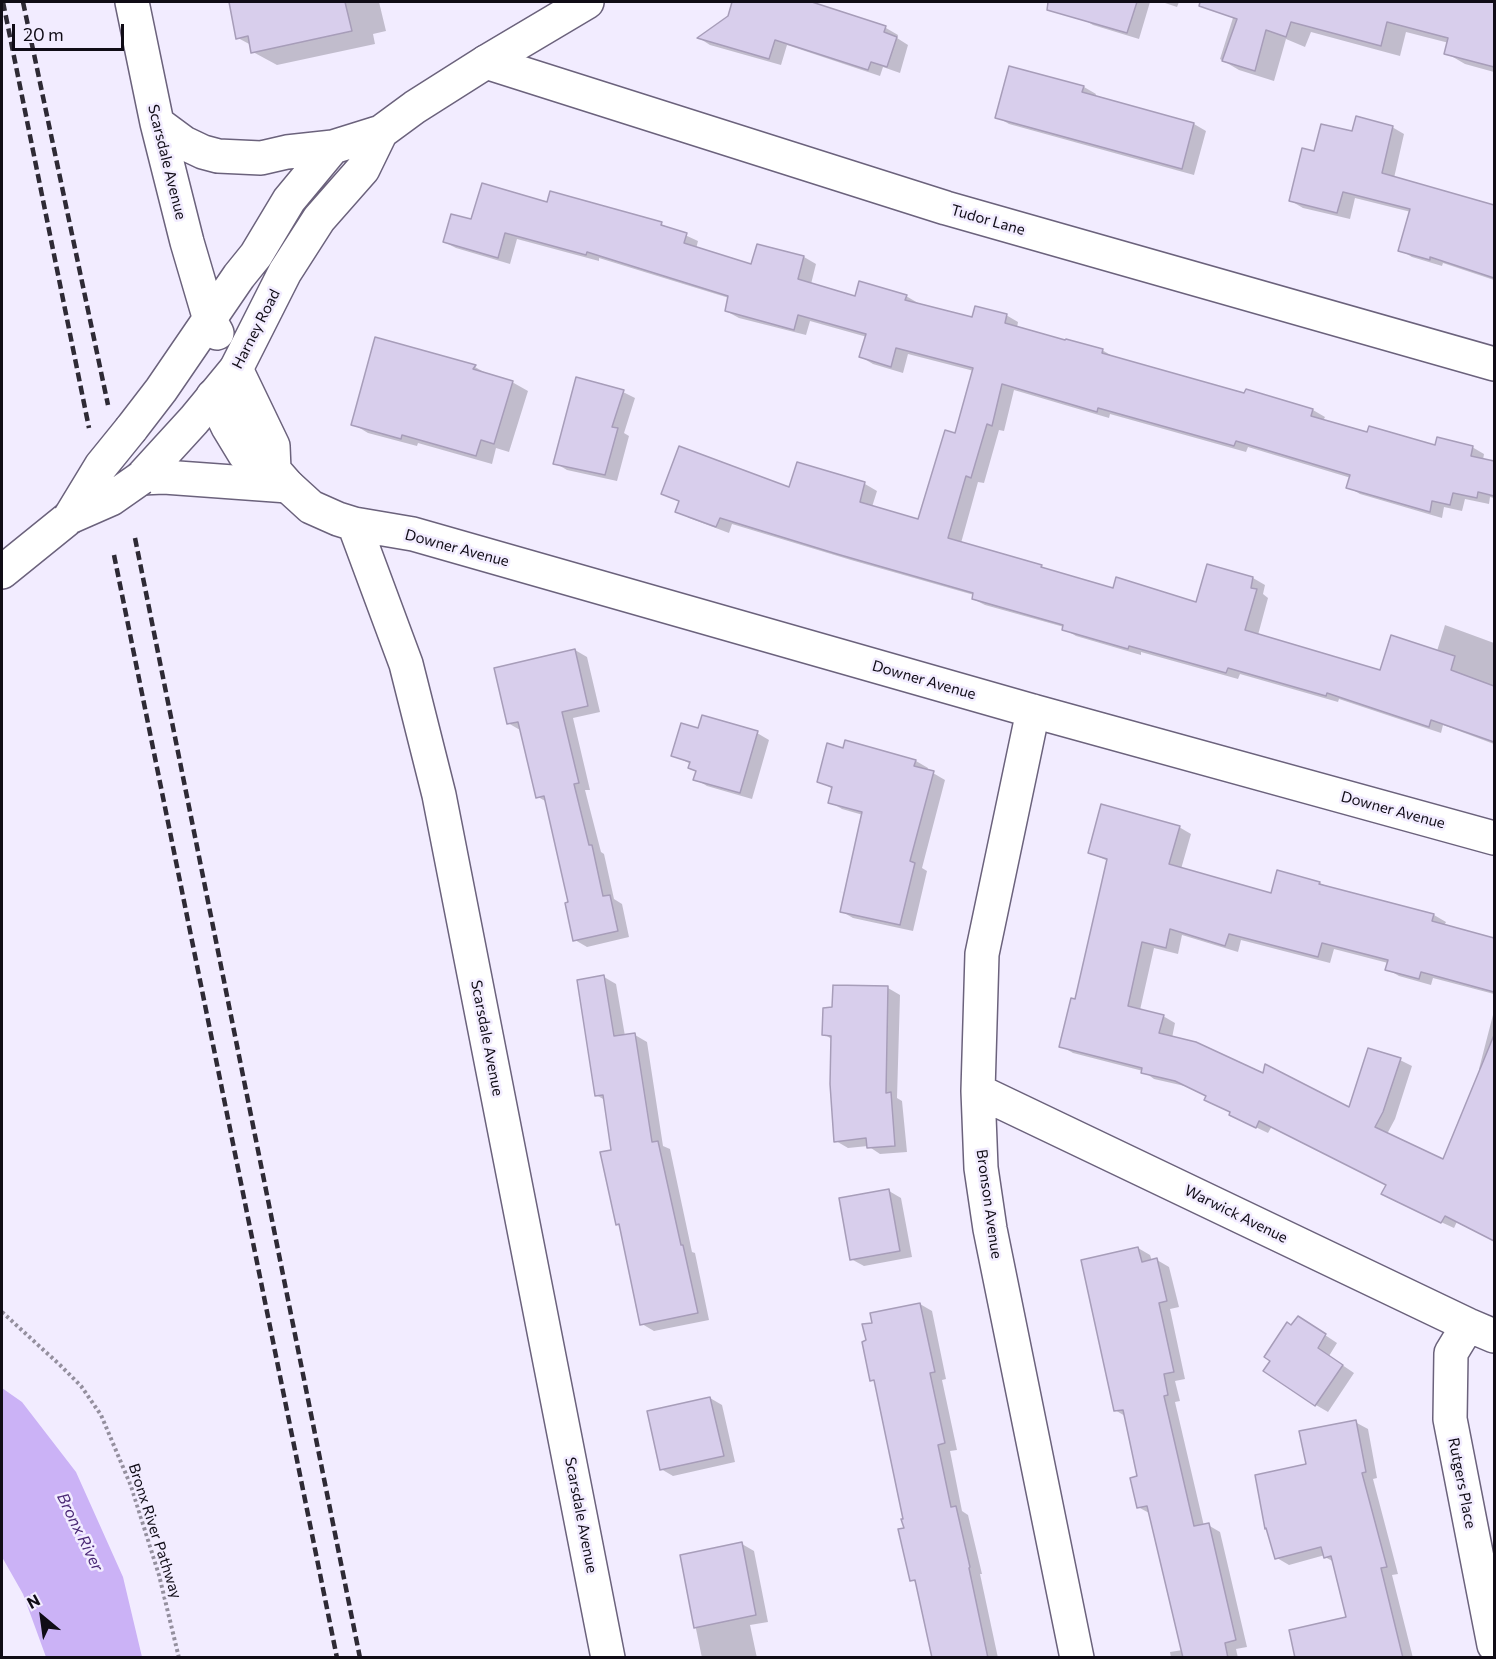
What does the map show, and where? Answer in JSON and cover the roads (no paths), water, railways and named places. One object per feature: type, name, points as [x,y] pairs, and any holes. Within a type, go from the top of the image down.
[{"type":"street","name":"Scarsdale Avenue","points":[[132,2],[157,123],[187,242],[210,320],[273,446],[281,478]]},
{"type":"street","name":"Harney Road","points":[[70,517],[101,466],[161,390],[239,276],[256,255],[289,201],[333,147],[381,132],[415,107],[486,62],[587,2]]},
{"type":"street","name":"Tudor Lane","points":[[486,62],[946,208],[1494,364]]},
{"type":"street","points":[[157,123],[184,143],[203,152],[219,156],[261,158],[287,152],[333,147]]},
{"type":"street","name":"Harney Road","points":[[2,572],[70,517],[111,499],[141,478],[159,459],[236,369],[285,272],[319,219],[363,169],[381,132]]},
{"type":"street","name":"Scarsdale Avenue","points":[[210,320],[213,396],[228,427],[245,455],[281,478],[311,507],[354,524],[406,664],[439,795],[609,1658]]},
{"type":"street","points":[[141,478],[281,478]]},
{"type":"street","name":"Downer Avenue","points":[[354,524],[413,534],[1033,711],[1494,838]]},
{"type":"street","name":"Bronson Avenue","points":[[1033,711],[982,954],[978,1091],[981,1168],[990,1229],[1077,1658]]},
{"type":"street","name":"Warwick Avenue","points":[[978,1091],[1481,1330]]},
{"type":"street","name":"Rutgers Place","points":[[1481,1330],[1451,1353],[1449,1419],[1494,1645]]},
{"type":"water","name":"Bronx River","points":[[2,1388],[22,1402],[76,1472],[123,1577],[142,1657],[46,1657],[23,1594],[2,1557]]},
{"type":"railway","points":[[3,2],[89,428]]},
{"type":"railway","points":[[23,2],[108,405]]},
{"type":"railway","points":[[135,538],[360,1658]]},
{"type":"railway","points":[[114,555],[337,1658]]}]
